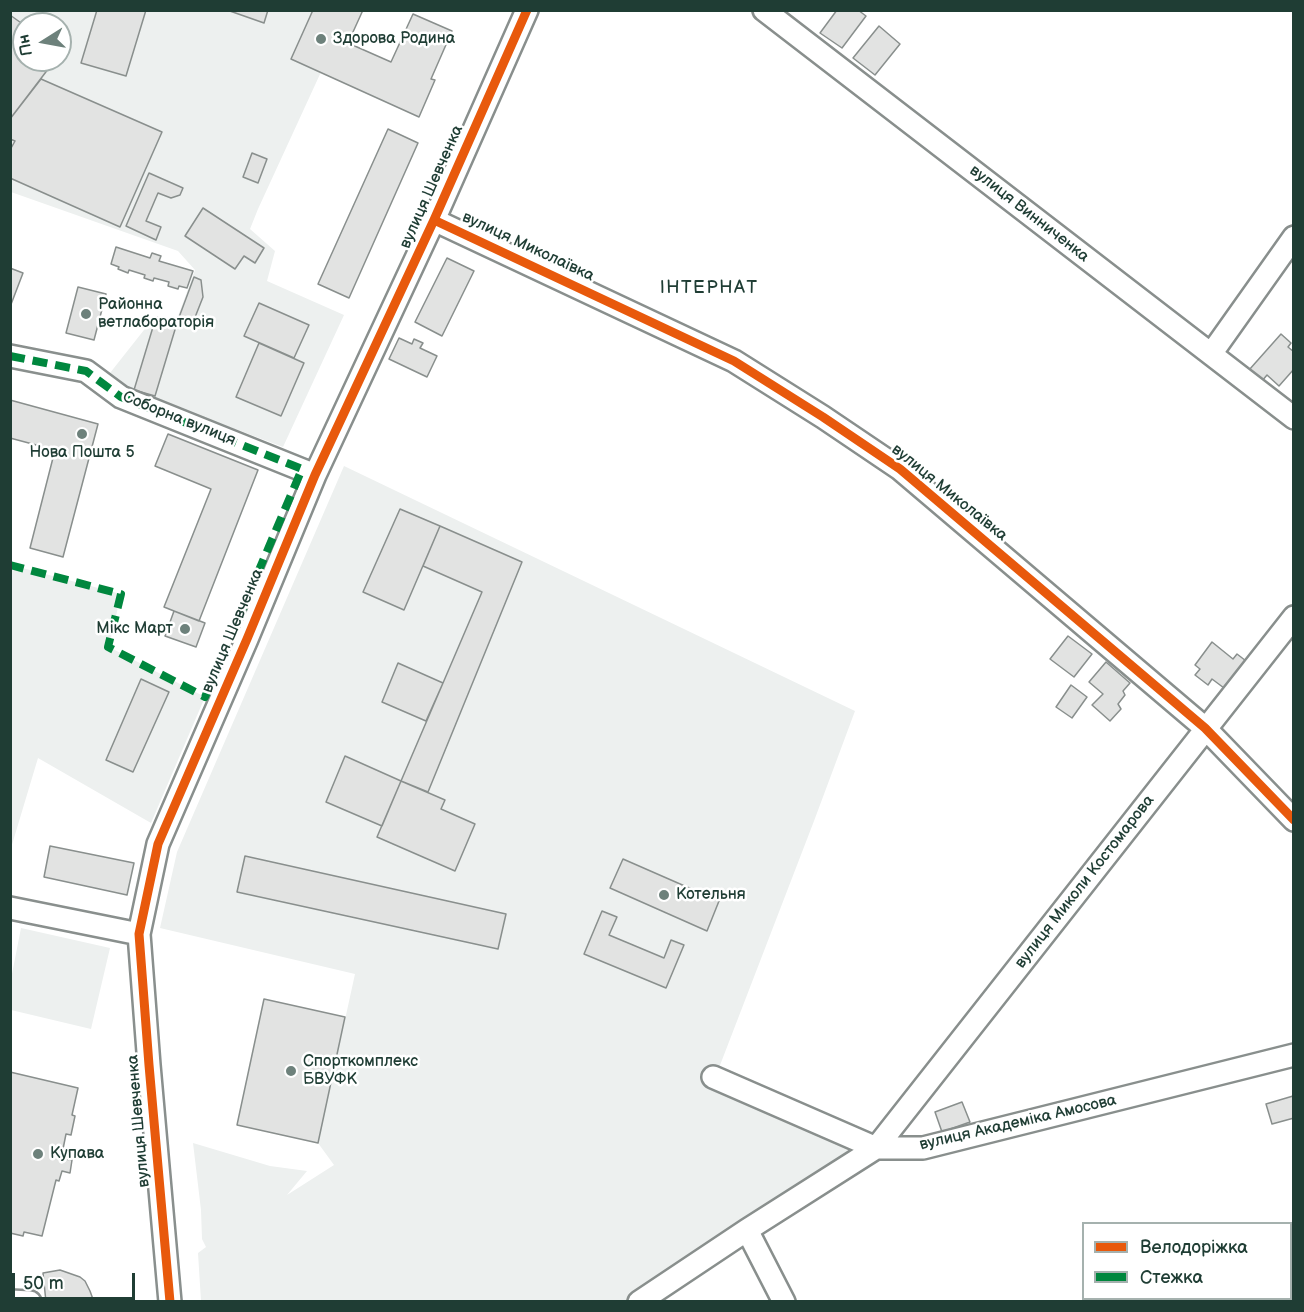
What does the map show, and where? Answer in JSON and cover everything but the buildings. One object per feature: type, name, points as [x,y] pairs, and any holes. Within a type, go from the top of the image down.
[{"type":"street","name":"вулиця Шевченка","points":[[170,1302],[140,934],[158,844],[315,475],[434,220],[527,10]]},
{"type":"street","name":"вулиця Винниченка","points":[[764,10],[1293,418]]},
{"type":"street","name":"вулиця Миколаївка","points":[[434,220],[734,361],[900,469],[1205,728],[1293,820]]},
{"type":"street","points":[[1211,354],[1293,237]]},
{"type":"street","name":"Соборна вулиця","points":[[10,356],[86,371],[121,397],[315,475]]},
{"type":"street","name":"вулиця Миколи Костомарова","points":[[876,1148],[1293,617]]},
{"type":"street","points":[[10,908],[140,934]]},
{"type":"street","name":"вулиця Академіка Амосова","points":[[876,1148],[923,1148],[1293,1055]]},
{"type":"street","points":[[713,1077],[876,1148]]},
{"type":"street","points":[[639,1302],[876,1148]]},
{"type":"street","points":[[747,1230],[784,1302]]},
{"type":"street","points":[[10,1301],[30,1302]]},
{"type":"shaded area","points":[[10,11],[313,11],[321,72],[250,229],[275,251],[267,281],[344,315],[283,447],[124,387],[110,373],[155,316],[177,319],[195,270],[178,251],[11,192]]},
{"type":"shaded area","points":[[344,466],[855,711],[712,1086],[855,1150],[641,1301],[201,1301],[198,1253],[206,1247],[202,1239],[193,1143],[270,1166],[307,1171],[287,1195],[334,1165],[318,1143],[355,974],[160,928],[177,852]]},
{"type":"shaded area","points":[[11,565],[121,594],[109,647],[205,697],[151,823],[38,758],[11,848]]},
{"type":"shaded area","points":[[21,928],[110,948],[91,1029],[11,1010],[11,979]]},
{"type":"marked path","points":[[10,356],[86,371],[121,397],[302,469],[205,697],[108,647],[121,594],[10,565]]},
{"type":"cycle path","points":[[170,1302],[139,934],[158,844],[315,475],[434,220],[527,10]]},
{"type":"cycle path","points":[[434,220],[734,361],[900,469],[1205,728],[1294,820]]},
{"type":"place","name":"Здорова Родина","points":[[321,39]]},
{"type":"place","name":"Районна ветлабораторія","points":[[86,314]]},
{"type":"place","name":"Нова Пошта 5","points":[[82,434]]},
{"type":"place","name":"Мікс Март","points":[[185,629]]},
{"type":"place","name":"Котельня","points":[[664,895]]},
{"type":"place","name":"Спорткомплекс БВУФК","points":[[291,1071]]},
{"type":"place","name":"Купава","points":[[38,1154]]},
{"type":"district","name":"ІНТЕРНАТ","points":[[709,288]]}]
